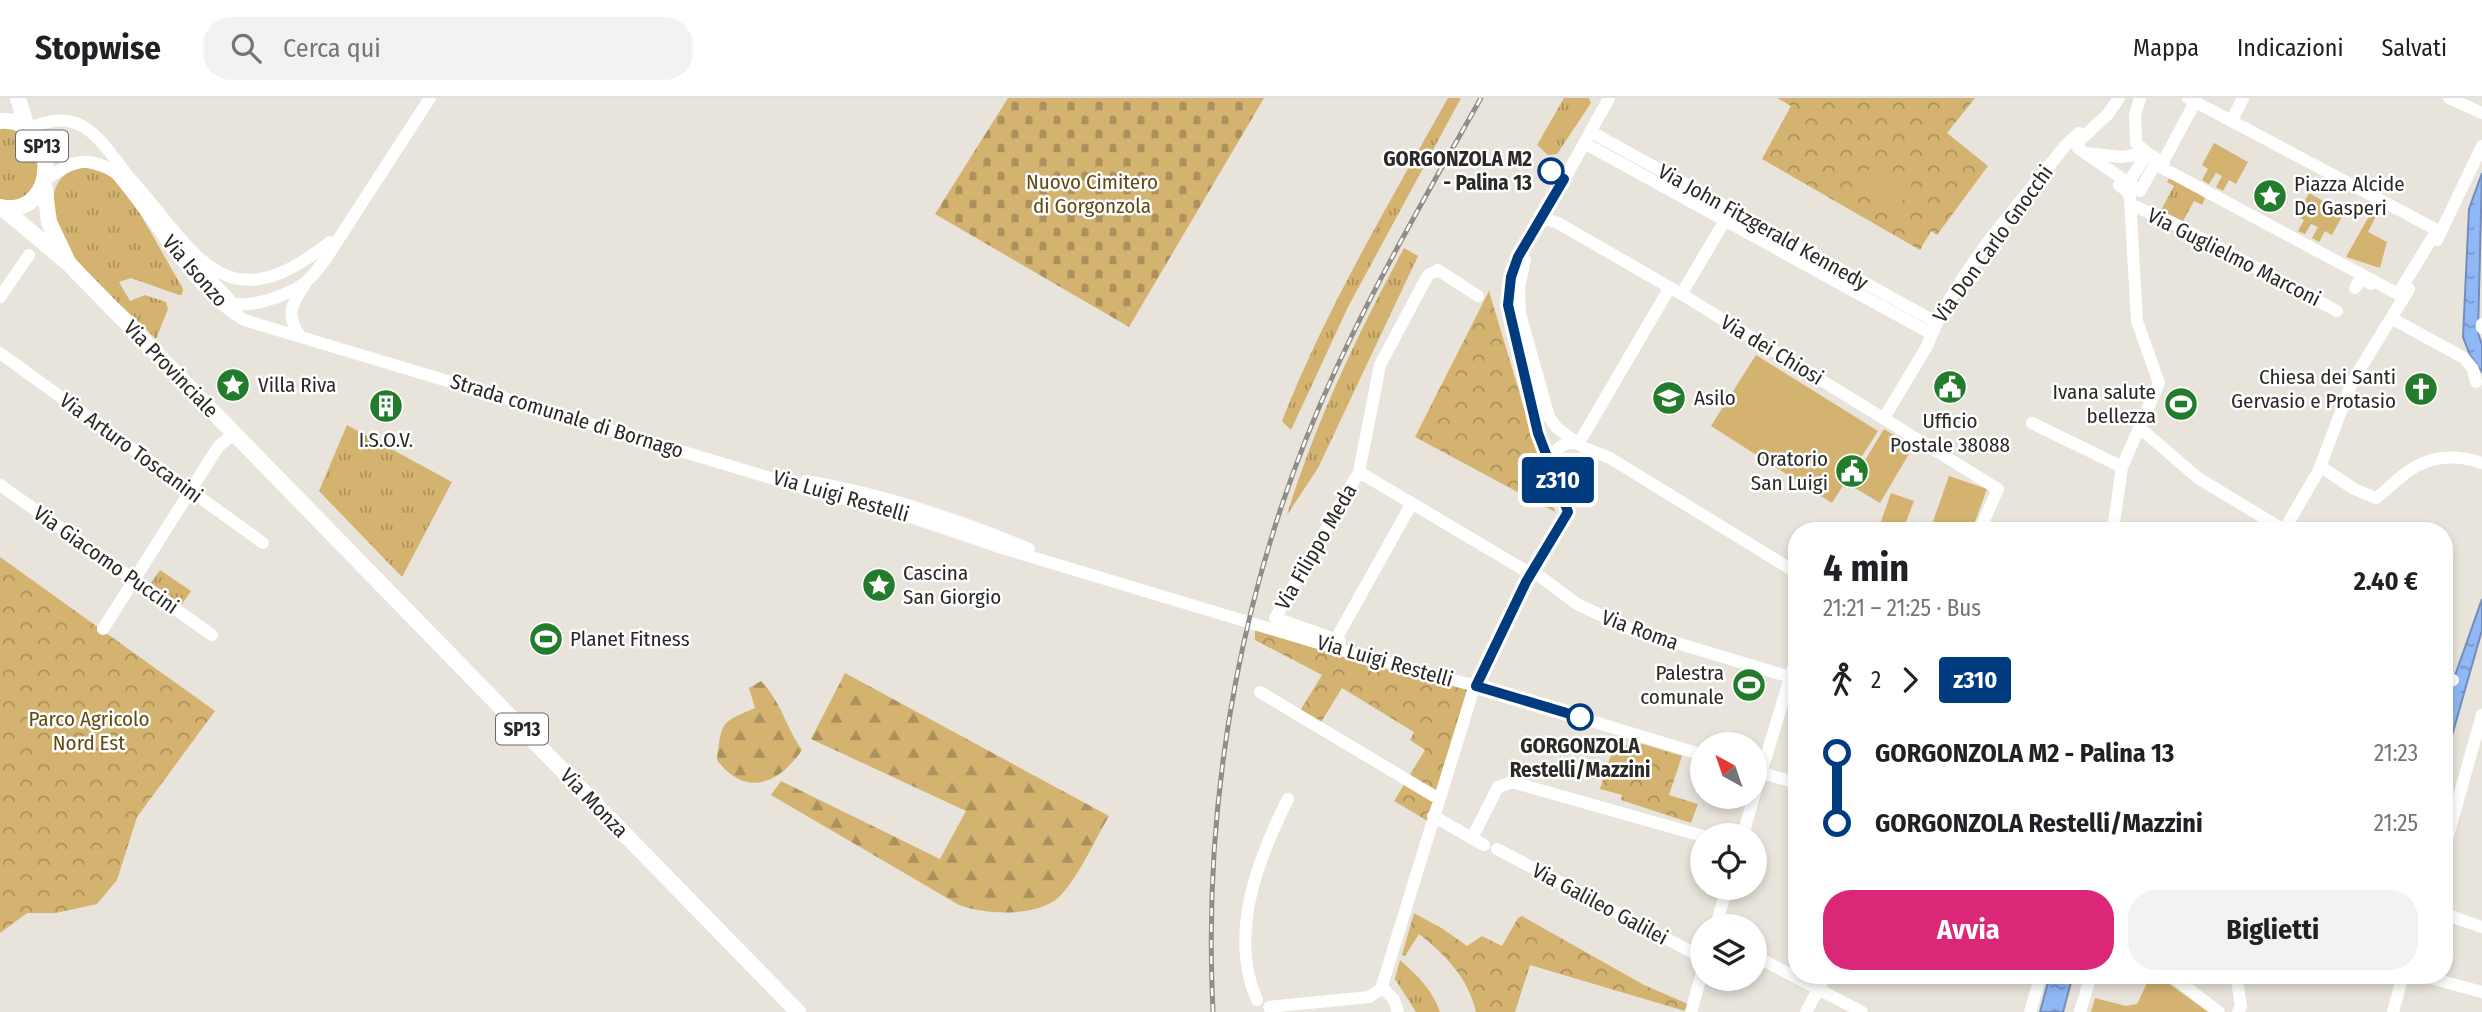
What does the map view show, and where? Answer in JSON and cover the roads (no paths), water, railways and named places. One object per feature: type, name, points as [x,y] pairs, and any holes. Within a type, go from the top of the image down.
[{"type":"main road","name":"SP13","points":[[18,98],[27,129]]},
{"type":"main road","name":"SP13","points":[[0,121],[14,122],[27,129],[45,151],[44,182],[26,204],[14,208],[0,207]]},
{"type":"main road","name":"Via Provinciale","points":[[44,182],[49,222],[68,263]]},
{"type":"main road","name":"Via Provinciale","points":[[0,207],[68,263],[273,474]]},
{"type":"main road","name":"Via Monza","points":[[273,474],[797,1012]]},
{"type":"street","points":[[300,336],[290,318],[292,304],[325,260],[336,238],[430,98]]},
{"type":"street","name":"Via Don Carlo Gnocchi","points":[[1884,418],[1927,346],[1933,328],[1969,272],[2065,146],[2107,108],[2114,98]]},
{"type":"street","points":[[2119,98],[2108,114],[2077,142],[2131,197]]},
{"type":"street","points":[[2140,98],[2135,115],[2136,143],[2147,153],[2358,267]]},
{"type":"street","points":[[2233,118],[2243,98]]},
{"type":"street","points":[[2449,98],[2482,113]]},
{"type":"street","points":[[1583,442],[1591,461],[1584,478],[1568,481],[1555,471],[1545,452],[1510,324],[1508,305],[1515,263],[1609,99]]},
{"type":"street","points":[[2163,162],[2194,99]]},
{"type":"street","points":[[2194,99],[2443,229]]},
{"type":"street","points":[[2194,99],[2437,230],[2391,318],[2349,387],[2320,466],[2287,522]]},
{"type":"street","points":[[27,129],[56,118],[77,122],[213,271],[239,281],[267,276],[302,262],[336,238]]},
{"type":"street","name":"Via John Fitzgerald Kennedy","points":[[1588,138],[1933,328]]},
{"type":"street","points":[[2065,146],[2131,197]]},
{"type":"street","points":[[2402,295],[2443,229],[2482,146]]},
{"type":"street","points":[[2090,153],[2122,156],[2147,153]]},
{"type":"street","points":[[2114,522],[2122,467],[2153,401],[2159,380],[2137,321],[2129,182],[2147,153]]},
{"type":"street","name":"Via Isonzo","points":[[44,182],[74,161],[100,163],[127,185],[189,269],[235,309]]},
{"type":"street","points":[[117,163],[190,258],[235,309],[257,322],[300,336]]},
{"type":"street","points":[[2131,197],[2140,191],[2155,164],[2402,295]]},
{"type":"street","name":"Via Guglielmo Marconi","points":[[2131,197],[2178,226],[2337,311]]},
{"type":"street","points":[[1543,218],[1542,228],[1520,273],[1520,314],[1552,423],[1564,433],[1610,458],[1788,567]]},
{"type":"street","name":"Via dei Chiosi","points":[[1543,218],[1558,223],[1683,295],[1998,489],[1988,522]]},
{"type":"street","points":[[1685,288],[1721,227]]},
{"type":"street","points":[[0,297],[29,255]]},
{"type":"street","name":"Via Filippo Meda","points":[[1336,639],[1275,618],[1359,472],[1380,365],[1428,275],[1438,270],[1478,296]]},
{"type":"street","points":[[2378,275],[2402,295]]},
{"type":"street","points":[[235,309],[241,294],[267,276]]},
{"type":"street","points":[[2355,288],[2360,279],[2402,295]]},
{"type":"street","points":[[235,309],[306,282]]},
{"type":"street","points":[[1583,442],[1666,294]]},
{"type":"street","points":[[2391,318],[2464,358],[2473,369],[2476,382]]},
{"type":"street","name":"Strada comunale di Bornago","points":[[300,336],[761,473]]},
{"type":"street","name":"Via Arturo Toscanini","points":[[0,353],[263,543]]},
{"type":"street","points":[[2032,423],[2122,467]]},
{"type":"street","points":[[2141,429],[2197,478],[2274,522]]},
{"type":"street","points":[[103,628],[218,447],[234,433]]},
{"type":"street","points":[[1251,1012],[1251,1005],[1257,1000],[1265,1000],[1269,1010],[1369,996],[1382,987],[1438,799],[1476,686],[1532,573],[1566,518],[1567,510],[1553,458],[1559,448],[1570,443],[1583,442]]},
{"type":"street","points":[[2320,466],[2354,489],[2374,497],[2416,466],[2431,460],[2460,457],[2482,463]]},
{"type":"street","name":"Via Roma","points":[[1359,472],[1532,573],[1577,604],[1623,626],[1788,677]]},
{"type":"street","name":"Via Luigi Restelli","points":[[761,473],[1386,663],[1476,686],[1690,751]]},
{"type":"street","name":"Via Giacomo Puccini","points":[[0,485],[212,635]]},
{"type":"street","points":[[1336,639],[1412,503]]},
{"type":"street","name":"Via Luigi Restelli","points":[[1336,639],[1356,645]]},
{"type":"street","points":[[1260,692],[1438,799]]},
{"type":"street","points":[[1768,746],[1788,694]]},
{"type":"street","points":[[2453,818],[2482,715]]},
{"type":"street","points":[[1768,775],[1788,780]]},
{"type":"street","points":[[1433,816],[1478,841],[1499,786],[1510,782],[1690,832]]},
{"type":"street","points":[[1257,1000],[1246,965],[1252,890],[1266,842],[1288,799]]},
{"type":"street","name":"Via Galileo Galilei","points":[[1497,849],[1690,951]]},
{"type":"street","points":[[2453,917],[2482,927]]},
{"type":"street","points":[[1767,962],[1788,973]]},
{"type":"street","points":[[1808,984],[1862,1012]]},
{"type":"street","points":[[1805,1012],[1821,984]]},
{"type":"street","points":[[2030,1012],[2038,984]]},
{"type":"street","points":[[2080,1012],[2088,984]]},
{"type":"street","points":[[2182,984],[2219,1012]]},
{"type":"street","points":[[2237,984],[2241,1006],[2238,1012]]},
{"type":"street","points":[[2393,1012],[2401,984]]},
{"type":"street","points":[[2452,984],[2482,992]]},
{"type":"street","points":[[1382,987],[1394,1000],[1398,1012]]},
{"type":"street","points":[[1691,1012],[1697,991]]},
{"type":"water","points":[[2482,173],[2478,333],[2482,345],[2482,372],[2470,355],[2463,337],[2469,209]]},
{"type":"water","points":[[2482,599],[2482,630],[2453,732],[2453,681]]},
{"type":"water","points":[[2048,984],[2071,984],[2063,1012],[2040,1012]]},
{"type":"railway","points":[[1213,1012],[1211,929],[1214,847],[1223,764],[1253,603],[1276,523],[1304,445],[1336,369],[1406,232],[1481,98]]},
{"type":"place","name":"GORGONZOLA M2 - Palina 13","points":[[1551,171]]},
{"type":"place","name":"Piazza Alcide De Gasperi","points":[[2270,196]]},
{"type":"place","name":"Villa Riva","points":[[233,385]]},
{"type":"place","name":"Ufficio Postale 38088","points":[[1950,387]]},
{"type":"place","name":"Chiesa dei Santi Gervasio e Protasio","points":[[2421,389]]},
{"type":"place","name":"Asilo","points":[[1669,398]]},
{"type":"place","name":"Ivana salute bellezza","points":[[2181,404]]},
{"type":"place","name":"I.S.O.V.","points":[[386,406]]},
{"type":"place","name":"Oratorio San Luigi","points":[[1852,471]]},
{"type":"place","name":"Cascina San Giorgio","points":[[879,585]]},
{"type":"place","name":"Planet Fitness","points":[[546,639]]},
{"type":"place","name":"Palestra comunale","points":[[1749,685]]},
{"type":"place","name":"GORGONZOLA Restelli/Mazzini","points":[[1580,717]]},
{"type":"park label","name":"Nuovo Cimitero di Gorgonzola","points":[[1092,194]]},
{"type":"park label","name":"Parco Agricolo Nord Est","points":[[89,731]]}]
